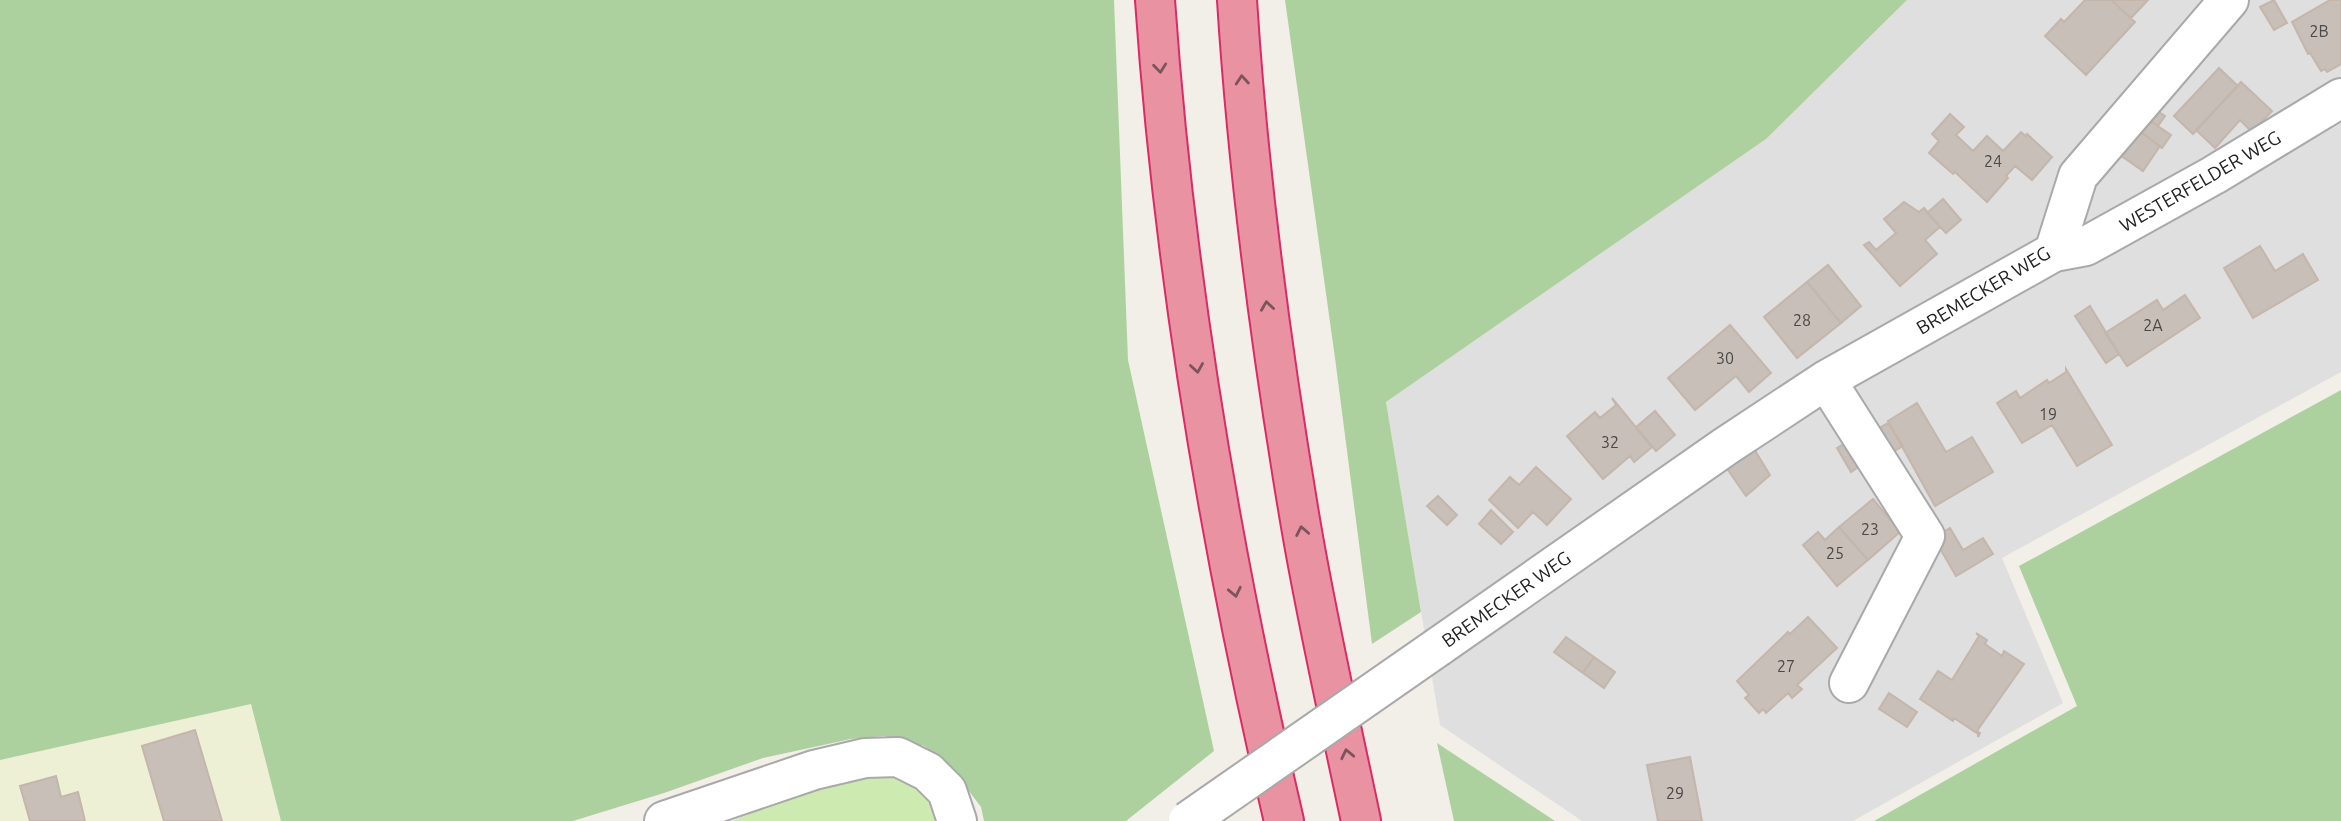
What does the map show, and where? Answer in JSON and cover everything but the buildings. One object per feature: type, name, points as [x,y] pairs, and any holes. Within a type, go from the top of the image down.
[{"type":"highway","points":[[1155,0],[1188,315],[1223,536],[1284,821]]},
{"type":"highway","points":[[1237,0],[1242,77],[1266,300],[1300,522],[1361,821]]},
{"type":"street","name":"BREMECKER WEG","points":[[1188,821],[1715,453],[1826,380],[2054,252],[2078,176],[2229,0]]},
{"type":"street","name":"WESTERFELDER WEG","points":[[2054,252],[2086,246],[2214,175],[2341,98]]},
{"type":"street","points":[[1826,380],[1925,536],[1849,683]]},
{"type":"street","points":[[664,821],[814,770],[864,758],[898,757],[928,772],[947,791],[957,821]]},
{"type":"shaded area","points":[[1907,0],[2341,0],[2341,372],[2002,558],[2063,703],[1853,821],[1582,821],[1440,725],[1386,402],[1766,139]]},
{"type":"green space","points":[[0,0],[1114,0],[1128,360],[1214,751],[1126,821],[984,821],[981,807],[950,766],[924,746],[884,736],[851,739],[763,758],[573,821],[281,821],[251,704],[0,760]]},
{"type":"green space","points":[[1285,0],[1907,0],[1766,139],[1386,402],[1421,612],[1372,644],[1335,358]]},
{"type":"green space","points":[[2341,390],[2341,821],[1874,821],[2077,706],[2019,566]]},
{"type":"green space","points":[[253,703],[281,821],[0,821],[0,760]]},
{"type":"green space","points":[[1437,743],[1555,821],[1454,821]]},
{"type":"green space","points":[[864,774],[901,779],[920,788],[934,807],[939,821],[733,821],[819,785]]}]
